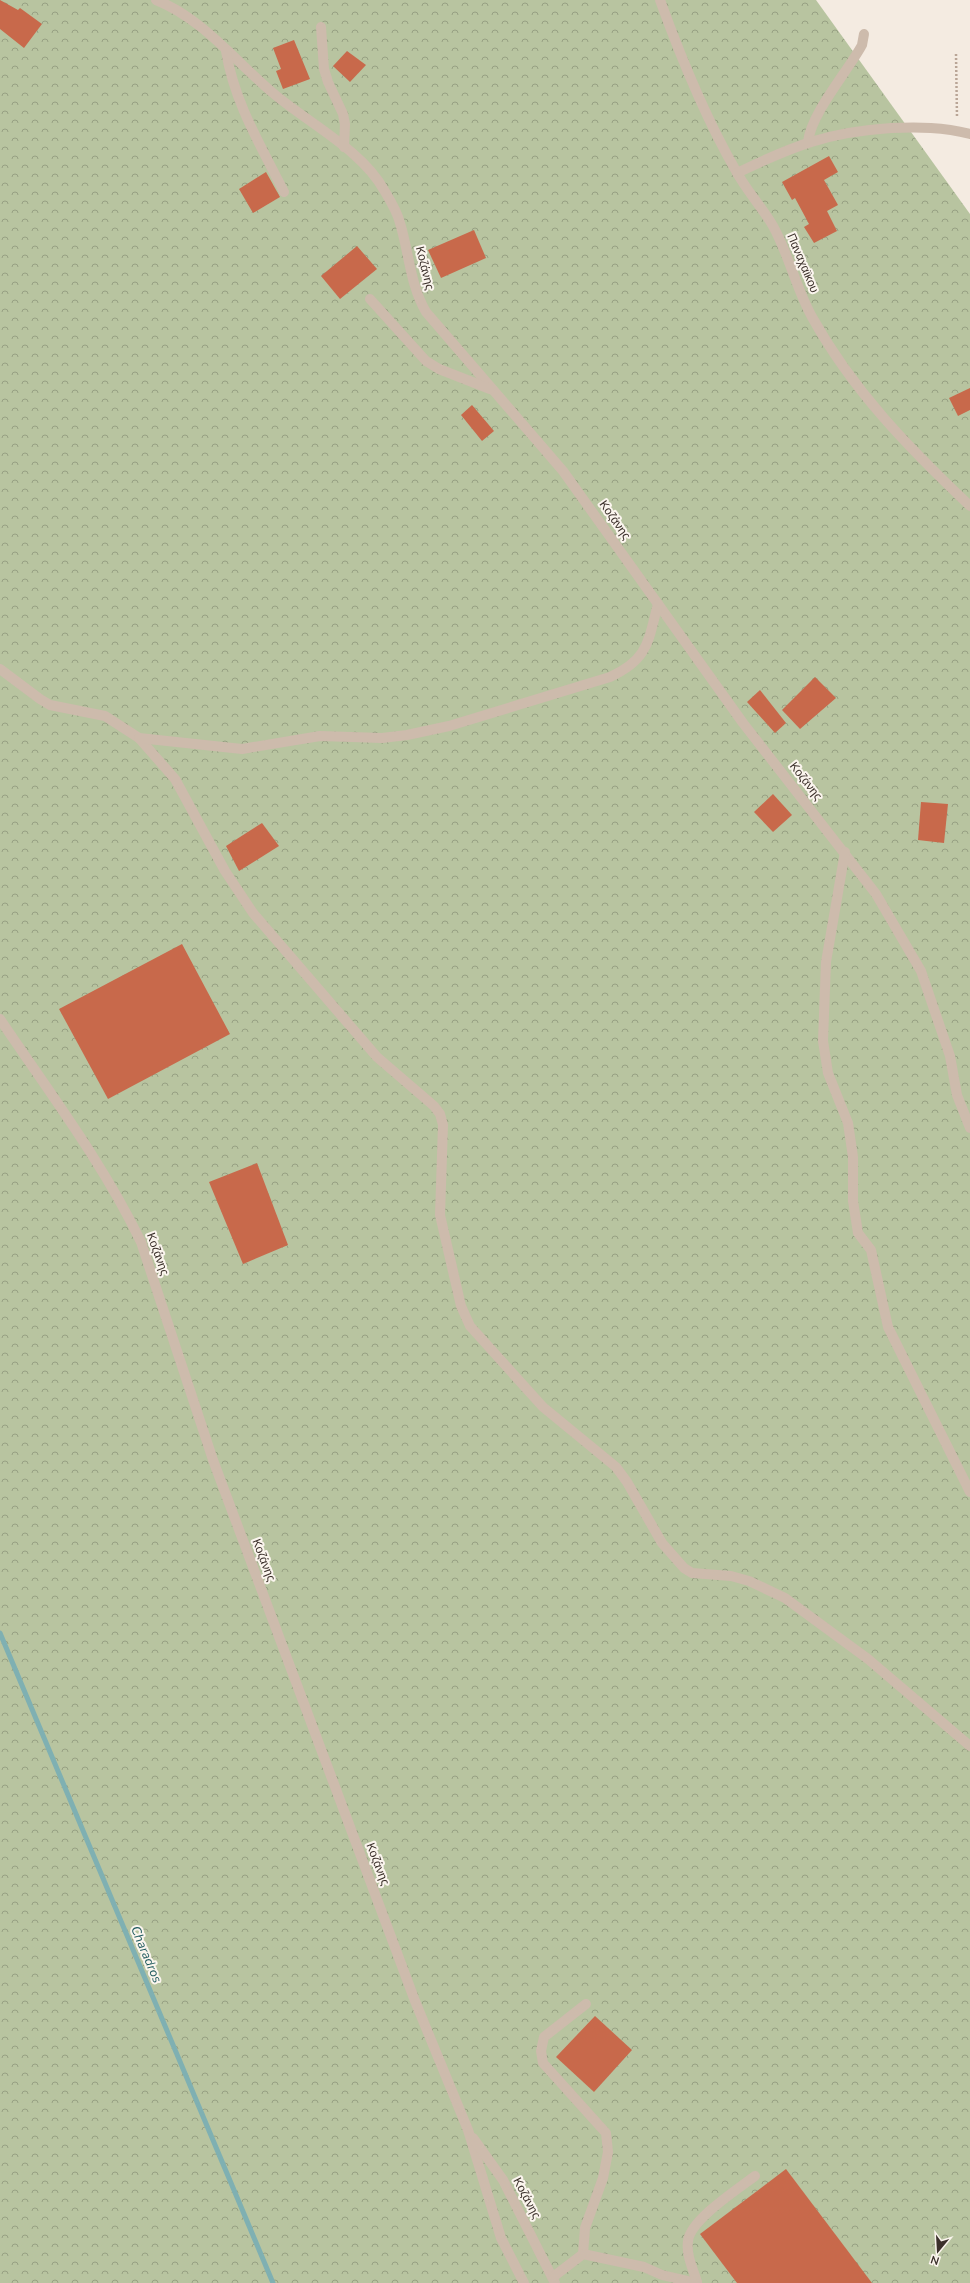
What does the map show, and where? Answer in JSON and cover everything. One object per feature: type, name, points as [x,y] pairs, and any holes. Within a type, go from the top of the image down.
[{"type":"street","name":"Κοζάνης","points":[[156,0],[189,17],[274,94],[344,147],[367,168],[383,188],[400,222],[414,285],[426,312],[563,471],[743,723],[845,852],[876,894],[920,971],[950,1056],[958,1095],[970,1128]]},
{"type":"street","name":"Παναχαϊκου","points":[[660,0],[672,35],[713,128],[737,173],[779,238],[811,316],[865,398],[912,451],[970,506]]},
{"type":"street","points":[[321,27],[324,69],[328,82],[343,114],[345,124],[344,147]]},
{"type":"street","points":[[808,142],[810,133],[818,117],[862,45],[864,34]]},
{"type":"street","points":[[226,51],[230,76],[238,99],[284,192]]},
{"type":"street","points":[[737,173],[785,150],[841,133],[872,129],[926,126],[952,129],[970,134]]},
{"type":"street","points":[[370,299],[426,361],[439,369],[492,390]]},
{"type":"street","points":[[139,738],[223,748],[254,749],[320,736],[382,738],[407,735],[449,726],[610,677],[628,669],[641,655],[647,644],[658,604]]},
{"type":"street","points":[[0,669],[50,705],[105,716],[139,738],[175,779],[225,871],[254,913],[377,1057],[423,1094],[440,1114],[443,1124],[440,1215],[461,1306],[470,1326],[543,1407],[616,1467],[662,1543],[684,1568],[692,1573],[731,1576],[749,1581],[785,1598],[868,1659],[970,1746]]},
{"type":"street","points":[[845,852],[826,962],[823,1041],[828,1073],[848,1123],[853,1157],[853,1201],[858,1233],[871,1250],[888,1327],[970,1492]]},
{"type":"street","name":"Κοζάνης","points":[[0,1019],[93,1157],[128,1215],[141,1242],[212,1460],[415,2001],[468,2130],[501,2238],[524,2283]]},
{"type":"street","points":[[554,2280],[583,2254],[585,2228],[603,2178],[608,2152],[606,2133],[543,2063],[541,2051],[544,2037],[586,2004]]},
{"type":"street","name":"Κοζάνης","points":[[468,2130],[503,2180],[554,2280]]},
{"type":"street","points":[[583,2254],[644,2267],[662,2275],[697,2283],[688,2253],[688,2240],[694,2226],[755,2176]]},
{"type":"path","points":[[952,129],[958,115],[956,54]]},
{"type":"green space","points":[[0,0],[816,0],[970,214],[970,2283],[0,2283]]},
{"type":"building","points":[[0,0],[18,10],[20,8],[42,24],[24,48],[0,29]]},
{"type":"building","points":[[294,40],[310,79],[283,89],[276,71],[281,69],[273,48]]},
{"type":"building","points":[[347,51],[366,65],[350,82],[333,66]]},
{"type":"building","points":[[829,156],[838,172],[824,180],[838,205],[827,211],[837,231],[814,243],[804,227],[809,224],[795,198],[792,200],[782,182]]},
{"type":"building","points":[[266,172],[280,197],[253,213],[239,189]]},
{"type":"building","points":[[474,230],[486,258],[441,278],[428,250]]},
{"type":"building","points":[[357,246],[377,269],[340,299],[321,276]]},
{"type":"building","points":[[970,388],[970,410],[958,416],[949,398]]},
{"type":"building","points":[[472,405],[494,431],[482,441],[461,415]]},
{"type":"building","points":[[815,677],[836,698],[800,729],[782,710]]},
{"type":"building","points":[[760,690],[786,723],[775,733],[747,702]]},
{"type":"building","points":[[773,794],[792,815],[773,832],[754,812]]},
{"type":"building","points":[[921,802],[948,804],[944,843],[918,840]]},
{"type":"building","points":[[262,823],[279,846],[239,871],[226,846]]},
{"type":"building","points":[[182,944],[230,1034],[108,1099],[59,1009]]},
{"type":"building","points":[[257,1163],[288,1245],[243,1264],[209,1182]]},
{"type":"building","points":[[595,2016],[632,2050],[594,2092],[556,2057]]},
{"type":"building","points":[[786,2169],[872,2283],[737,2283],[700,2234]]},
{"type":"waterway","name":"Charadros","points":[[0,1633],[273,2283]]}]
